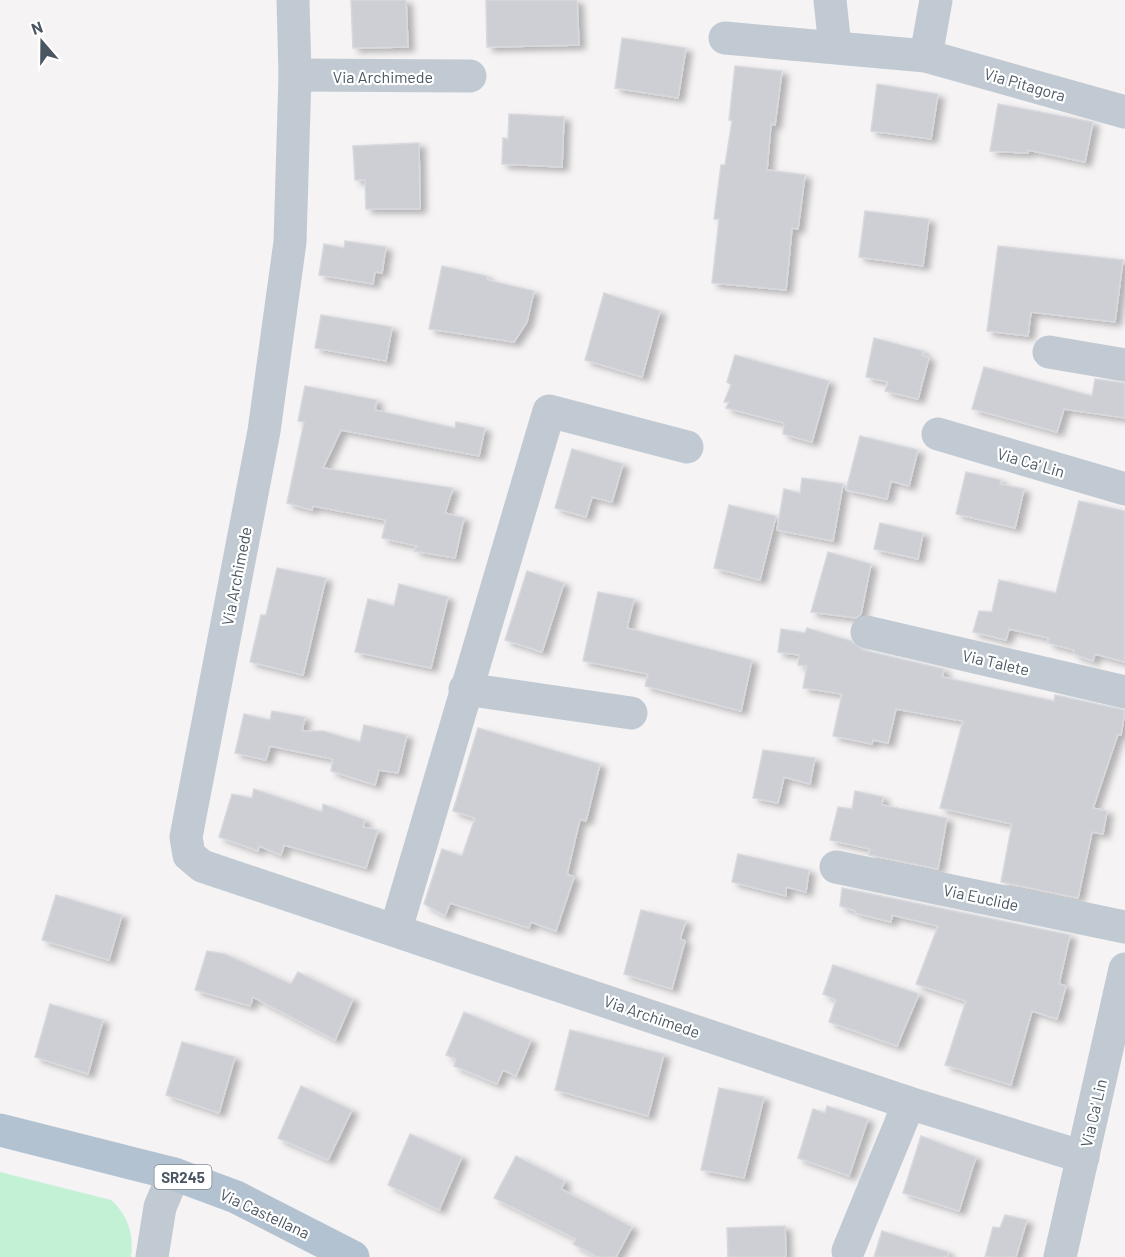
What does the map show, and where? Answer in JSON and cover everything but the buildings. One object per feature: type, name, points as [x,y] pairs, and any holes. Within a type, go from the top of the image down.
[{"type":"main road","name":"Via Castellana","points":[[0,1130],[174,1174],[236,1197],[353,1257]]},
{"type":"street","name":"Via Archimede","points":[[293,0],[295,75],[290,242],[264,431],[186,837],[189,855],[202,866],[396,929],[909,1103],[1083,1157]]},
{"type":"street","points":[[830,0],[834,47]]},
{"type":"street","points":[[926,56],[936,0]]},
{"type":"street","name":"Via Pitagora","points":[[725,38],[926,56],[1125,112]]},
{"type":"street","name":"Via Archimede","points":[[295,75],[470,76]]},
{"type":"street","points":[[1049,352],[1125,365]]},
{"type":"street","points":[[396,929],[465,689],[549,411],[687,447]]},
{"type":"street","name":"Via Ca' Lin","points":[[938,434],[1125,489]]},
{"type":"street","name":"Via Talete","points":[[867,632],[1125,692]]},
{"type":"street","points":[[465,689],[627,724]]},
{"type":"street","name":"Via Euclide","points":[[837,867],[1125,927]]},
{"type":"street","name":"Via Ca' Lin","points":[[1060,1257],[1125,969]]},
{"type":"street","points":[[848,1251],[909,1103]]},
{"type":"street","points":[[152,1257],[160,1207],[174,1174]]},
{"type":"green space","points":[[0,1172],[111,1200],[126,1219],[132,1241],[131,1257],[0,1257]]}]
